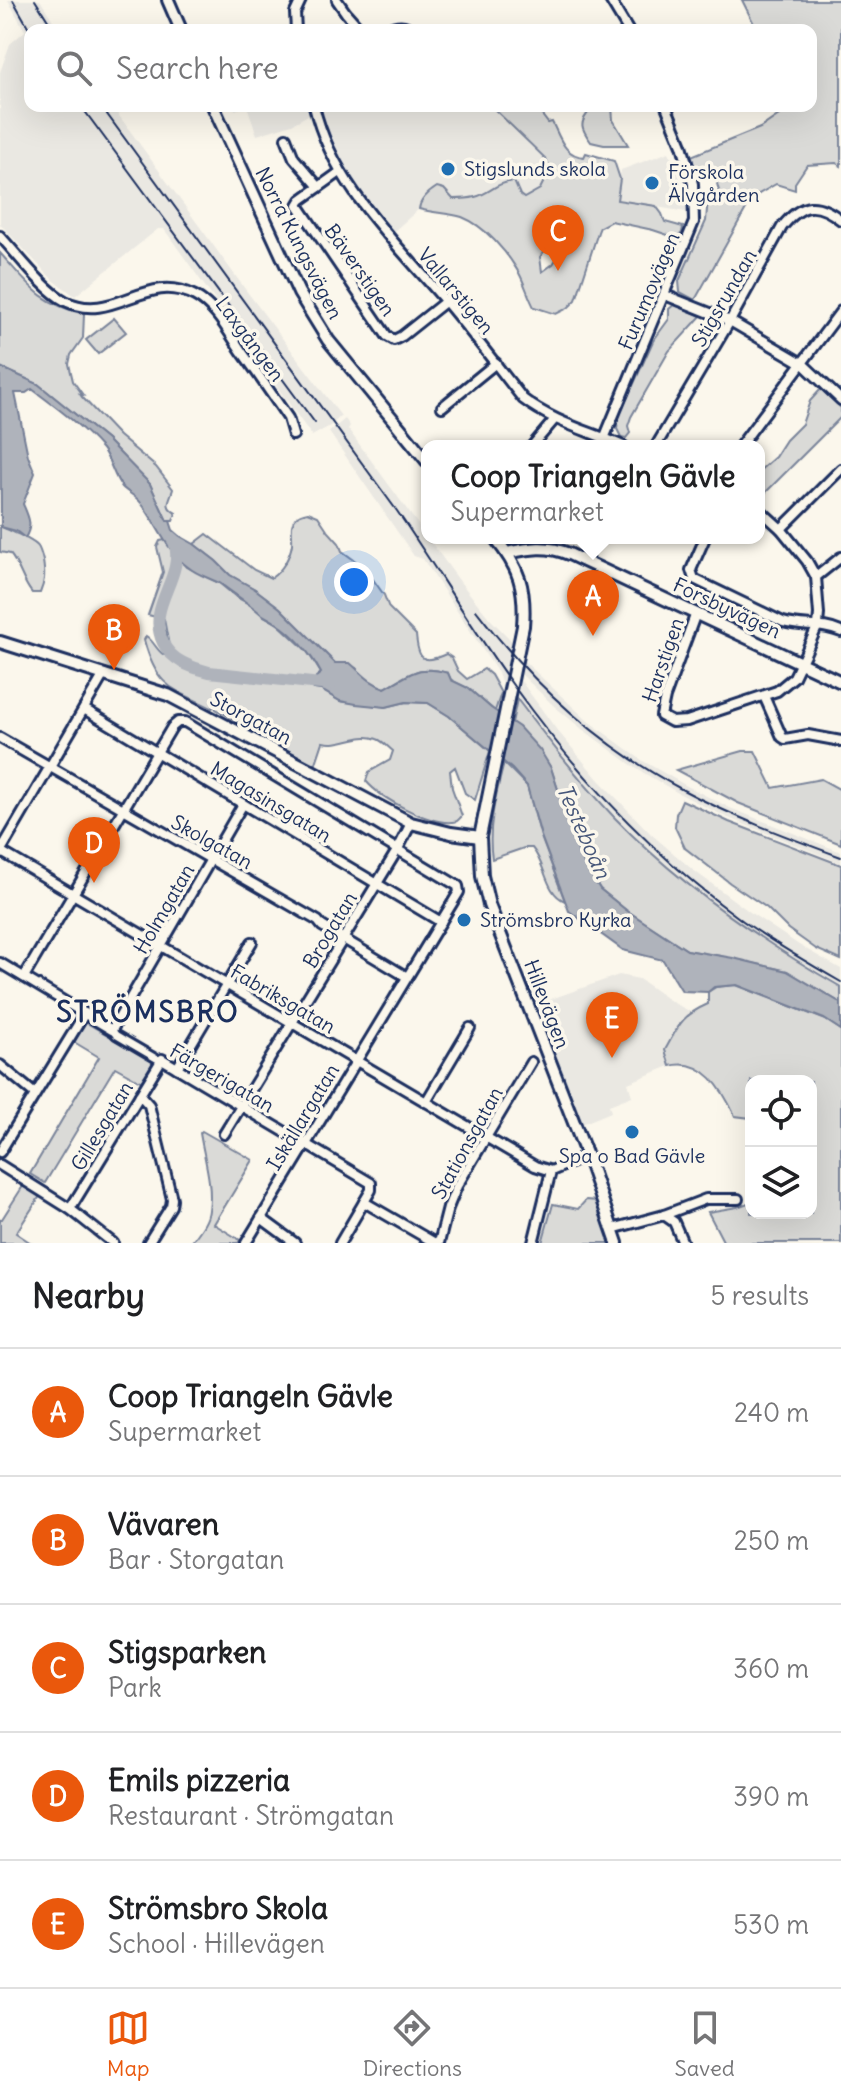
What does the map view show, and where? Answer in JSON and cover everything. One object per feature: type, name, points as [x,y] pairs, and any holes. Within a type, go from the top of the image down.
[{"type":"street","points":[[168,0],[178,24]]},
{"type":"street","points":[[296,24],[295,13],[301,0]]},
{"type":"street","points":[[337,0],[356,24]]},
{"type":"street","points":[[610,0],[624,24]]},
{"type":"street","name":"Norra Kungsvägen","points":[[216,112],[299,293],[328,340],[421,454]]},
{"type":"street","name":"Vallarstigen","points":[[315,112],[340,172],[360,201],[446,301],[523,399],[538,411],[598,440]]},
{"type":"street","name":"Furumovägen","points":[[603,440],[694,222],[693,184],[668,112]]},
{"type":"street","points":[[286,138],[294,158],[319,187]]},
{"type":"street","name":"Bäverstigen","points":[[340,172],[298,205],[387,336],[394,340],[402,336],[446,301]]},
{"type":"street","name":"Stigsrundan","points":[[660,440],[790,216],[800,209],[813,206],[827,209],[841,220]]},
{"type":"street","name":"Laxgången","points":[[0,236],[64,301],[99,308],[146,291],[172,289],[196,296],[215,313],[288,418],[293,435]]},
{"type":"street","points":[[665,295],[730,321],[802,363],[841,400]]},
{"type":"street","points":[[744,440],[841,311]]},
{"type":"street","points":[[442,407],[496,363]]},
{"type":"street","points":[[537,440],[555,419]]},
{"type":"street","points":[[781,529],[841,469]]},
{"type":"street","points":[[765,514],[781,529],[816,577],[819,614],[818,625],[794,677],[785,686],[764,696],[785,739],[808,735],[841,741]]},
{"type":"street","points":[[500,544],[507,553]]},
{"type":"street","points":[[702,544],[691,570],[702,584],[783,622],[818,625],[841,632]]},
{"type":"street","name":"Forsbyvägen","points":[[507,553],[558,545],[841,682]]},
{"type":"street","name":"Hillevägen","points":[[507,553],[518,572],[525,604],[507,710],[480,837],[481,867],[489,905],[587,1156],[617,1243]]},
{"type":"street","points":[[816,577],[841,557]]},
{"type":"street","name":"Harstigen","points":[[696,613],[661,716],[678,723],[764,696]]},
{"type":"street","name":"Storgatan","points":[[0,642],[168,695],[411,823],[480,837]]},
{"type":"street","points":[[0,852],[104,674]]},
{"type":"street","name":"Magasinsgatan","points":[[84,709],[441,922]]},
{"type":"street","name":"Magasinsgatan","points":[[157,753],[172,727],[178,722],[185,722],[398,849]]},
{"type":"street","name":"Skolgatan","points":[[0,738],[217,862],[407,977]]},
{"type":"street","points":[[24,977],[157,753]]},
{"type":"street","name":"Holmgatan","points":[[112,1030],[243,804]]},
{"type":"street","name":"Brogatan","points":[[224,1134],[411,823]]},
{"type":"street","name":"Iskällargatan","points":[[246,1243],[459,892],[457,884],[398,849]]},
{"type":"street","name":"Fabriksgatan","points":[[0,852],[535,1166],[551,1171]]},
{"type":"street","points":[[177,1068],[252,942]]},
{"type":"street","name":"Färgerigatan","points":[[0,963],[116,1035],[371,1183],[371,1190],[364,1202]]},
{"type":"street","points":[[0,1152],[85,1013]]},
{"type":"street","points":[[426,1102],[470,1028]]},
{"type":"street","name":"Gillesgatan","points":[[70,1209],[162,1059]]},
{"type":"street","name":"Stationsgatan","points":[[437,1243],[457,1186],[531,1062]]},
{"type":"street","points":[[0,1065],[35,1094]]},
{"type":"street","points":[[140,1095],[149,1105],[172,1199],[171,1206],[148,1243]]},
{"type":"street","points":[[533,1243],[551,1171],[587,1156]]},
{"type":"street","points":[[0,1165],[70,1209],[113,1243]]},
{"type":"street","points":[[612,1229],[664,1215],[706,1199],[738,1199]]},
{"type":"street","points":[[340,1243],[364,1202],[437,1243]]},
{"type":"street","points":[[664,1215],[674,1222],[683,1243]]},
{"type":"street","points":[[261,1218],[295,1243]]},
{"type":"shaded area","points":[[8,0],[40,0],[55,24],[24,24],[24,29]]},
{"type":"shaded area","points":[[742,0],[841,0],[841,166],[836,163],[807,165],[795,183],[795,190],[776,184],[752,198],[695,300],[680,292],[679,281],[706,221],[708,197],[719,191],[715,176],[697,175],[691,156],[760,128],[783,112],[817,112],[817,24],[754,24]]},
{"type":"shaded area","points":[[24,32],[24,112],[116,112],[341,416],[330,426],[312,436],[164,229],[158,229],[75,296],[52,279],[0,224],[0,72],[10,44]]},
{"type":"shaded area","points":[[249,112],[309,112],[292,124],[257,135]]},
{"type":"shaded area","name":"Stigslunds skola","points":[[320,112],[497,112],[546,159],[550,169],[540,189],[524,198],[518,187],[506,182],[470,198],[453,199],[444,189],[436,187],[419,209],[394,231],[346,168]]},
{"type":"shaded area","points":[[497,112],[540,112],[548,123],[552,122],[572,153],[584,157],[586,153],[614,161],[620,179],[617,200],[656,206],[665,222],[683,227],[682,233],[677,238],[611,221],[600,227],[576,300],[556,314],[534,307],[514,265],[495,240],[479,227],[462,217],[419,209],[425,196],[437,187],[444,189],[453,199],[464,199],[514,181],[524,198],[540,189],[550,169],[546,159]],"holes":[[[565,223],[573,229],[559,248],[561,252],[553,264],[542,272],[540,257]]]},
{"type":"shaded area","points":[[589,112],[612,112],[613,120],[628,145],[591,142],[582,125]]},
{"type":"shaded area","name":"Förskola Älvgården","points":[[669,152],[688,193],[686,212],[616,200],[621,170]]},
{"type":"shaded area","points":[[0,253],[45,298],[84,314],[83,338],[71,355],[69,364],[73,381],[82,397],[119,436],[156,467],[173,489],[168,502],[176,513],[173,521],[167,521],[150,484],[107,440],[38,384],[0,367]]},
{"type":"shaded area","points":[[675,304],[701,316],[669,351],[631,417],[628,426],[630,433],[626,438],[621,437],[617,429],[618,419],[653,341],[669,319],[669,309]]},
{"type":"shaded area","points":[[114,318],[126,332],[98,354],[86,340]]},
{"type":"shaded area","points":[[0,367],[38,384],[107,440],[150,484],[173,530],[230,575],[280,608],[335,663],[350,663],[385,688],[422,670],[448,673],[451,680],[468,688],[519,727],[540,750],[551,768],[580,857],[600,889],[626,910],[687,950],[787,971],[841,1003],[841,1030],[824,1019],[737,985],[714,987],[708,992],[682,991],[663,960],[623,950],[569,911],[541,836],[527,786],[512,769],[449,716],[428,703],[406,702],[386,707],[356,704],[340,701],[314,689],[316,677],[321,673],[302,645],[221,584],[195,572],[181,561],[141,503],[119,483],[102,449],[32,389],[26,393],[15,393],[28,456],[35,473],[23,504],[29,529],[25,538],[16,531],[1,527]]},
{"type":"shaded area","points":[[821,389],[841,408],[841,417],[765,493],[765,466],[802,424],[810,401]]},
{"type":"shaded area","points":[[345,419],[350,426],[348,429],[421,528],[421,544],[432,544],[490,619],[512,641],[503,686],[498,673],[423,559],[414,556],[329,432]]},
{"type":"shaded area","points":[[308,512],[318,516],[342,551],[365,568],[384,595],[389,608],[416,635],[418,650],[423,658],[446,654],[467,679],[484,669],[491,675],[501,693],[495,711],[468,688],[451,680],[448,673],[438,670],[421,670],[385,688],[362,676],[356,668],[335,663],[280,608],[230,575],[194,544],[207,534],[254,570],[271,578],[282,568],[289,554],[294,520]]},
{"type":"shaded area","points":[[0,526],[39,548],[44,573],[40,593],[32,593],[10,554],[0,552]]},
{"type":"shaded area","points":[[165,540],[187,567],[219,583],[253,606],[307,651],[321,673],[314,689],[340,701],[386,707],[406,702],[428,703],[449,716],[490,751],[475,800],[465,793],[455,767],[450,771],[452,788],[462,816],[459,820],[442,822],[405,809],[366,781],[369,772],[390,760],[393,751],[379,740],[364,737],[336,743],[323,742],[315,766],[215,706],[212,708],[186,696],[160,677],[144,640],[146,636],[164,655],[170,651],[164,619],[148,615],[163,572],[157,547],[160,541]]},
{"type":"shaded area","points":[[524,661],[588,721],[643,761],[730,808],[841,852],[841,863],[726,817],[637,769],[554,706],[521,674]]},
{"type":"shaded area","points":[[521,681],[598,779],[651,834],[754,915],[841,969],[841,987],[740,925],[683,880],[618,821],[573,771],[517,699]]},
{"type":"shaded area","points":[[517,699],[589,789],[640,843],[722,910],[841,987],[841,1003],[787,971],[687,950],[600,889],[580,857],[551,768],[512,723]]},
{"type":"shaded area","points":[[743,751],[755,751],[773,788],[821,779],[841,790],[841,844],[738,803],[676,770]]},
{"type":"shaded area","points":[[504,763],[527,786],[541,837],[565,901],[553,892],[532,848],[492,859],[491,823]]},
{"type":"shaded area","points":[[682,800],[729,822],[841,865],[841,960],[816,949],[788,929],[767,908],[685,848],[675,827]]},
{"type":"shaded area","points":[[619,975],[639,979],[691,1012],[679,1024],[666,1049],[670,1066],[628,1083],[632,1096],[609,1105],[611,1112],[582,1124],[537,1004]]},
{"type":"shaded area","points":[[736,985],[826,1020],[841,1030],[841,1243],[724,1243],[708,1212],[745,1204],[745,1219],[817,1219],[817,1075],[745,1075],[745,1117],[735,1116],[718,1086],[702,1071],[682,1064],[670,1066],[665,1050],[674,1034],[692,1013],[708,1004],[708,992],[716,987]]},
{"type":"shaded area","points":[[85,1022],[154,1062],[142,1082],[115,1067],[45,1183],[30,1174],[99,1057],[74,1042]]},
{"type":"shaded area","points":[[202,1131],[253,1160],[214,1224],[240,1240],[238,1243],[191,1243],[205,1223],[209,1210],[210,1191]]},
{"type":"shaded area","points":[[23,1186],[40,1196],[16,1233],[31,1243],[0,1243],[0,1219]]},
{"type":"shaded area","points":[[586,1200],[597,1201],[613,1243],[542,1243],[553,1204],[578,1209]]},
{"type":"waterway","name":"Testeboån","points":[[174,541],[175,567],[162,604],[159,629],[163,643],[176,659],[209,672],[330,685]]},
{"type":"railway","points":[[13,0],[27,24]]},
{"type":"railway","points":[[35,0],[50,24]]},
{"type":"railway","points":[[85,112],[315,423]]},
{"type":"railway","points":[[105,112],[397,511],[500,666],[565,753],[620,814],[710,896],[767,937],[841,982]]},
{"type":"railway","points":[[476,610],[544,688],[624,754],[721,809],[841,857]]},
{"type":"place","name":"Stigslunds skola","points":[[448,169]]},
{"type":"place","name":"Förskola Älvgården","points":[[652,183]]},
{"type":"place","name":"Stigsparken","points":[[558,271]]},
{"type":"place","name":"Coop Triangeln Gävle","points":[[593,636]]},
{"type":"place","name":"Vävaren","points":[[114,670]]},
{"type":"place","name":"Emils pizzeria","points":[[94,883]]},
{"type":"place","name":"Strömsbro Kyrka","points":[[464,920]]},
{"type":"place","name":"Strömsbro Skola","points":[[612,1058]]},
{"type":"place","name":"Spa o Bad Gävle","points":[[632,1132]]},
{"type":"district","name":"STRÖMSBRO","points":[[148,1012]]}]
